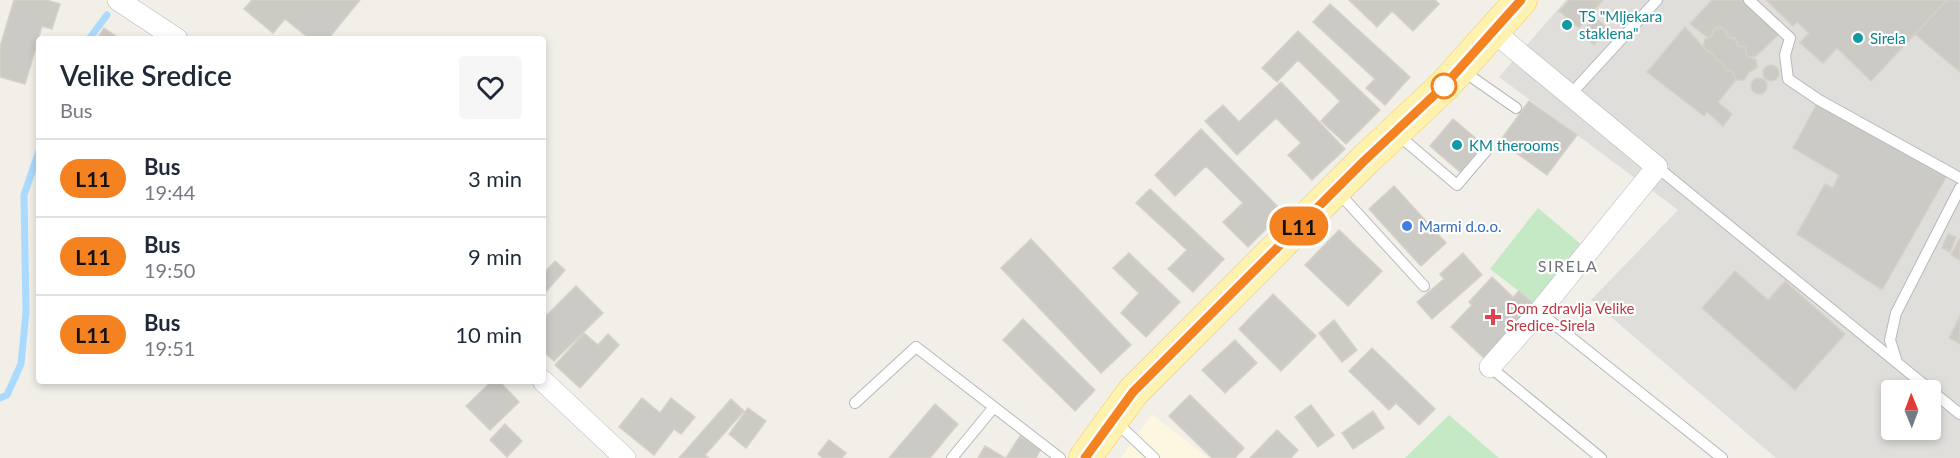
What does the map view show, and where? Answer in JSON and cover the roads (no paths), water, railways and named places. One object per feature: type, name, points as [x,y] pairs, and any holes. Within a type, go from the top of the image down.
[{"type":"main road","points":[[1079,458],[1133,392],[1460,69],[1521,0]]},
{"type":"street","points":[[118,0],[172,36]]},
{"type":"street","points":[[1490,367],[1539,312],[1657,167],[1494,32]]},
{"type":"street","points":[[546,384],[625,458]]},
{"type":"lane","points":[[1569,96],[1657,0]]},
{"type":"lane","points":[[1749,0],[1790,38],[1785,55],[1788,78],[1819,100],[1960,178]]},
{"type":"lane","points":[[1460,69],[1516,108]]},
{"type":"lane","points":[[1395,132],[1458,185],[1486,151]]},
{"type":"lane","points":[[1657,167],[1960,414]]},
{"type":"lane","points":[[1897,363],[1890,340],[1896,313],[1960,188]]},
{"type":"lane","points":[[1336,190],[1424,286]]},
{"type":"lane","points":[[1539,312],[1722,458]]},
{"type":"lane","points":[[855,403],[916,347],[994,407],[1079,458]]},
{"type":"lane","points":[[1490,367],[1601,458]]},
{"type":"lane","points":[[952,458],[994,407]]},
{"type":"lane","points":[[1113,419],[1154,458]]},
{"type":"waterway","points":[[91,36],[107,15]]},
{"type":"waterway","points":[[0,398],[7,395],[21,364],[26,312],[24,195],[36,160]]},
{"type":"place","name":"TS \"Mljekara staklena\"","points":[[1567,25]]},
{"type":"place","name":"Sirela","points":[[1858,38]]},
{"type":"place","name":"KM therooms","points":[[1457,145]]},
{"type":"place","name":"Marmi d.o.o.","points":[[1407,226]]},
{"type":"place","name":"Dom zdravlja Velike Sredice-Sirela","points":[[1493,317]]},
{"type":"district","name":"SIRELA","points":[[1568,265]]}]
